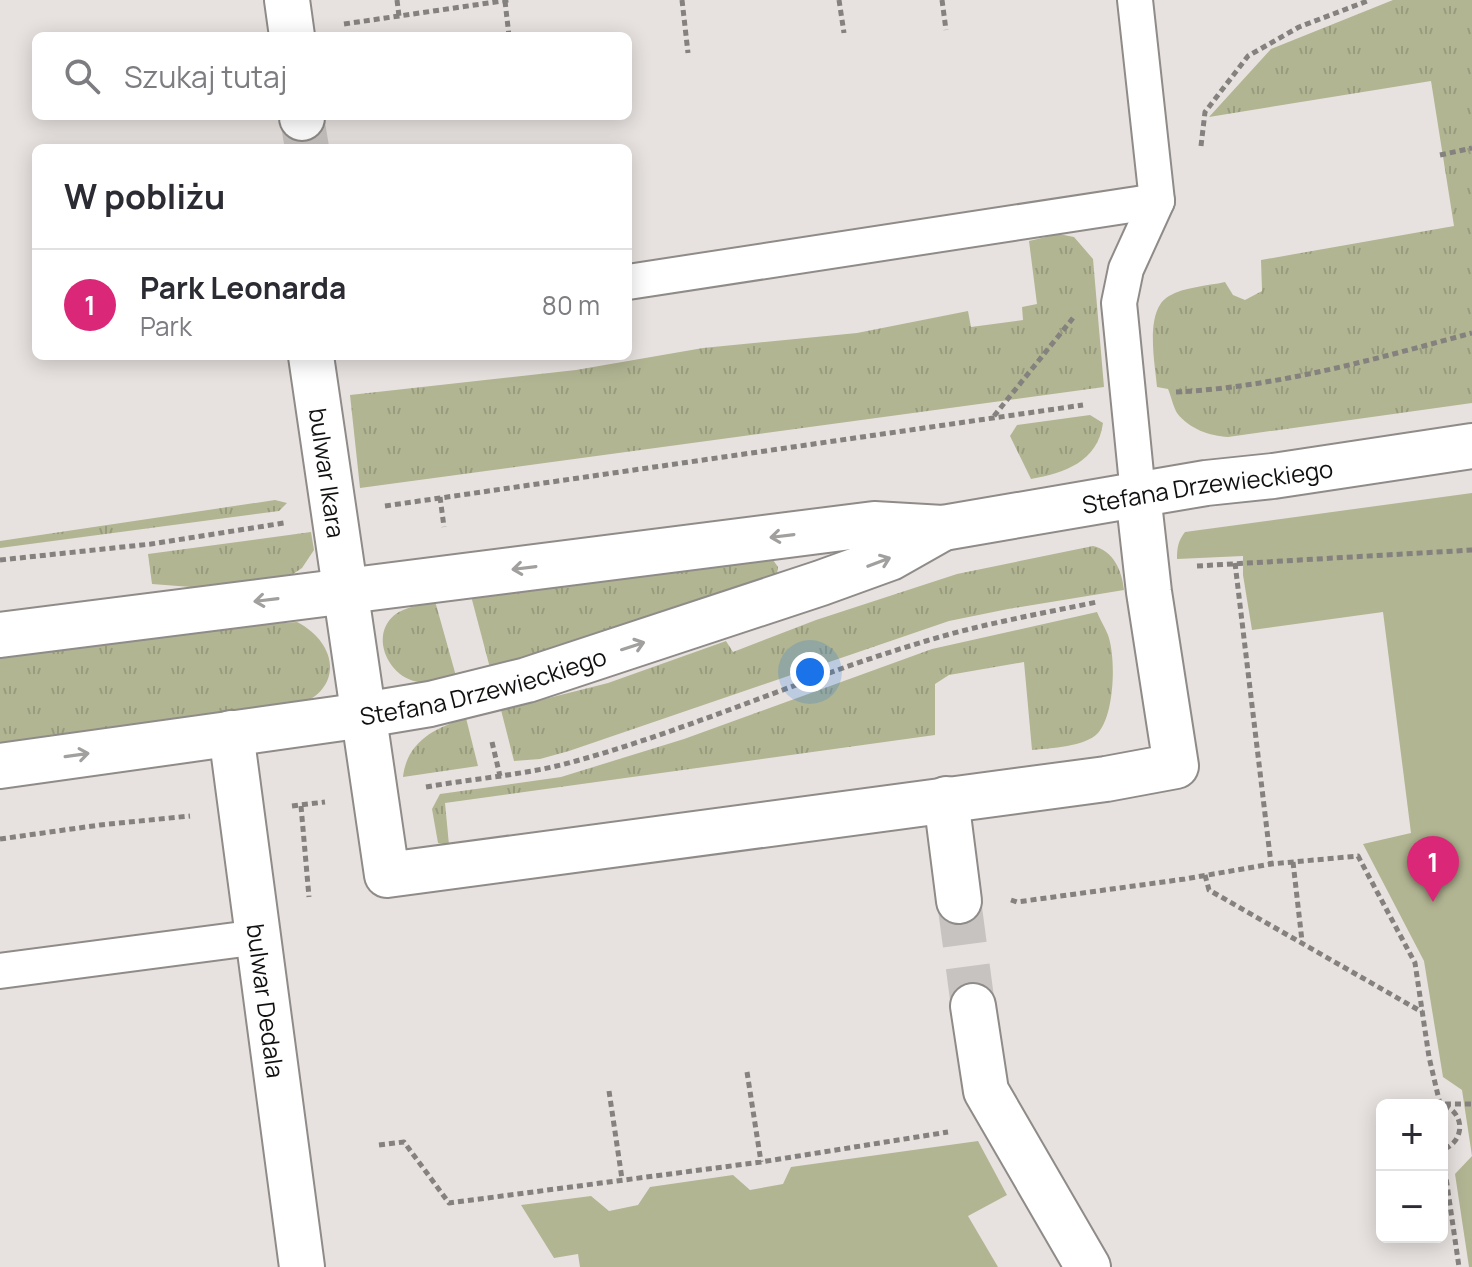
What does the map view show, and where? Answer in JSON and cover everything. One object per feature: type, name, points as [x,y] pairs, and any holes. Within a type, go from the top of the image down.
[{"type":"street","name":"bulwar Ikara","points":[[312,360],[387,875],[946,799]]},
{"type":"street","name":"Stefana Drzewieckiego","points":[[0,635],[874,524],[943,528],[1138,494],[1472,446]]},
{"type":"street","points":[[957,884],[946,799],[1106,779],[1176,766],[1149,592],[1138,494]]},
{"type":"street","name":"Stefana Drzewieckiego","points":[[0,766],[364,715],[430,704],[542,676],[890,558],[943,528]]},
{"type":"street","name":"bulwar Dedala","points":[[231,733],[302,1267]]},
{"type":"street","points":[[973,1006],[986,1091],[1088,1267]]},
{"type":"lane","points":[[1135,0],[1157,201],[1126,269],[1119,303],[1138,494]]},
{"type":"lane","points":[[632,281],[1157,201]]},
{"type":"lane","points":[[0,971],[259,937]]},
{"type":"path","points":[[397,0],[399,16]]},
{"type":"path","points":[[290,23],[399,16],[507,0],[509,32]]},
{"type":"path","points":[[682,0],[688,53]]},
{"type":"path","points":[[839,0],[844,33]]},
{"type":"path","points":[[942,0],[946,30]]},
{"type":"path","points":[[1200,159],[1205,112],[1248,56],[1299,27],[1370,0]]},
{"type":"path","points":[[1440,155],[1472,148]]},
{"type":"path","points":[[993,417],[1079,309],[1126,269]]},
{"type":"path","points":[[1164,392],[1214,390],[1308,375],[1472,333]]},
{"type":"path","points":[[0,560],[151,544],[1092,403]]},
{"type":"path","points":[[0,839],[375,795],[573,762],[651,738],[922,642],[992,623],[1149,592],[1180,568],[1472,550]]},
{"type":"path","points":[[1235,563],[1271,864]]},
{"type":"path","points":[[957,884],[986,879],[999,897],[1017,902],[1271,864],[1358,856],[1415,963],[1439,1099]]},
{"type":"path","points":[[1293,862],[1302,942]]},
{"type":"path","points":[[1205,875],[1209,890],[1422,1013]]},
{"type":"path","points":[[747,1072],[761,1162]]},
{"type":"path","points":[[609,1091],[622,1179]]},
{"type":"path","points":[[1448,1104],[1472,1104]]},
{"type":"path","points":[[1448,1107],[1458,1116],[1461,1129],[1455,1143],[1448,1147]]},
{"type":"path","points":[[379,1145],[404,1142],[449,1203],[761,1162],[1004,1122]]},
{"type":"path","points":[[1445,1171],[1459,1267]]},
{"type":"green space","points":[[1393,0],[1472,0],[1472,403],[1228,437],[1200,431],[1177,413],[1168,389],[1157,387],[1154,325],[1161,303],[1169,296],[1225,282],[1233,295],[1245,300],[1262,291],[1261,260],[1454,226],[1431,81],[1209,117],[1271,49]]},
{"type":"green space","points":[[1059,234],[1074,237],[1093,259],[1104,387],[360,488],[350,395],[576,370],[703,348],[857,333],[968,311],[971,327],[1023,320],[1022,307],[1037,304],[1029,241]]},
{"type":"green space","points":[[1090,415],[1103,423],[1100,436],[1087,456],[1067,469],[1031,479],[1010,436],[1017,425]]},
{"type":"green space","points":[[1472,493],[1472,1156],[1462,1090],[1443,1077],[1424,961],[1363,844],[1411,833],[1383,612],[1252,630],[1243,556],[1177,559],[1178,545],[1185,532]]},
{"type":"green space","points":[[275,500],[287,503],[279,511],[0,548],[0,541]]},
{"type":"green space","points":[[311,532],[314,550],[302,568],[290,576],[204,588],[152,584],[148,554]]},
{"type":"green space","points":[[1093,546],[1112,557],[1124,590],[949,621],[569,751],[540,759],[514,761],[501,710],[608,683],[726,641],[733,652],[816,620],[957,574]]},
{"type":"green space","points":[[773,560],[778,567],[771,578],[608,636],[490,668],[471,596]]},
{"type":"green space","points":[[435,601],[456,676],[419,682],[408,679],[390,663],[385,653],[384,630],[389,620],[399,612]]},
{"type":"green space","points":[[1097,612],[1111,645],[1111,699],[1104,724],[1098,733],[1085,741],[1032,750],[1024,662],[949,675],[935,684],[935,735],[445,803],[449,845],[438,843],[432,809],[440,794],[561,777],[684,739],[932,649]]},
{"type":"green space","points":[[297,622],[320,641],[330,664],[324,687],[299,705],[0,745],[0,658]]},
{"type":"green space","points":[[466,718],[478,766],[403,777],[410,754],[424,738]]},
{"type":"green space","points":[[978,1141],[1007,1195],[968,1216],[998,1267],[580,1267],[578,1254],[554,1258],[521,1205],[591,1196],[609,1211],[638,1205],[650,1187],[733,1175],[750,1190],[783,1184],[791,1167]]},
{"type":"green space","points":[[1472,1156],[1472,1267],[1469,1267],[1455,1174]]},
{"type":"tunnel","points":[[302,120],[306,144]]},
{"type":"tunnel","points":[[959,901],[973,1006]]},
{"type":"place","name":"Park Leonarda","points":[[1433,902]]}]
